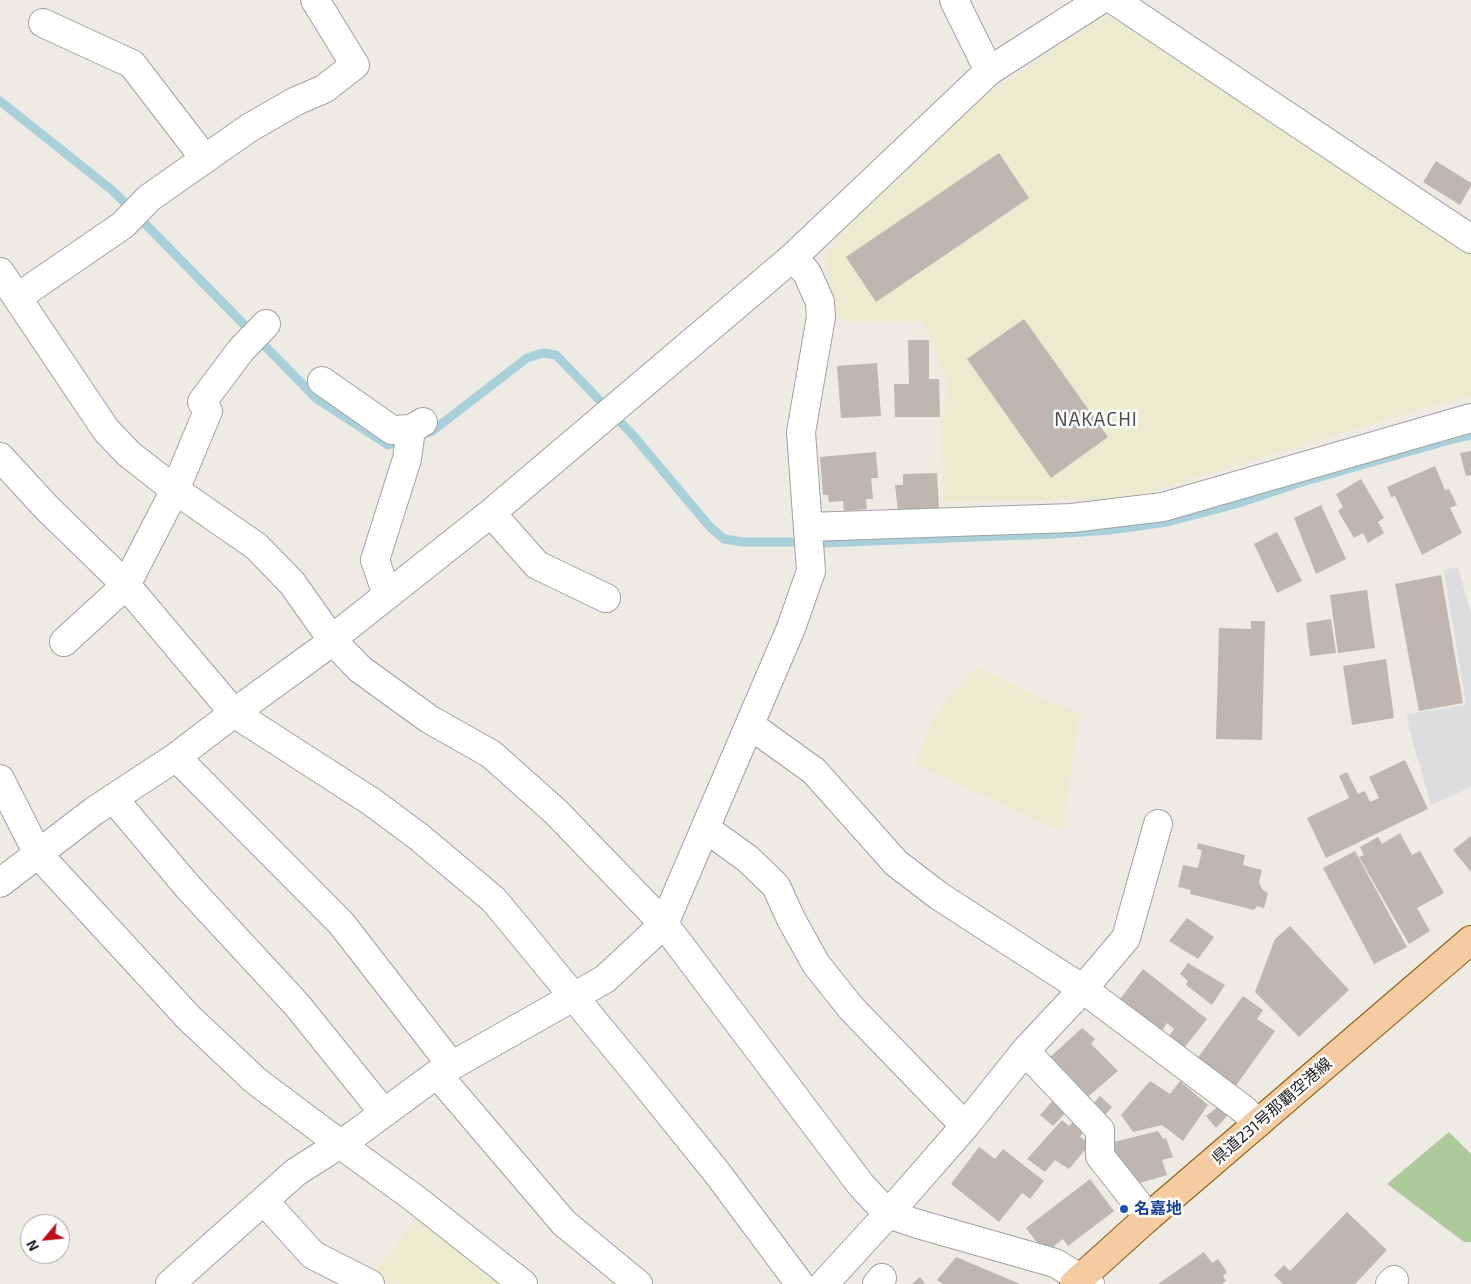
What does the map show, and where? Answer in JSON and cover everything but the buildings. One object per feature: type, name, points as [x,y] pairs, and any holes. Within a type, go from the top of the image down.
[{"type":"main road","name":"県道231号那覇空港線","points":[[1082,1282],[1148,1217],[1471,940]]},
{"type":"street","points":[[18,297],[123,225],[148,198],[249,128],[296,101],[324,90],[355,65],[315,0]]},
{"type":"street","points":[[954,0],[988,71]]},
{"type":"street","points":[[0,883],[94,811],[176,757],[337,636],[491,513],[793,258],[988,71],[1100,0]]},
{"type":"street","points":[[1114,0],[1471,239]]},
{"type":"street","points":[[43,24],[132,64],[205,159]]},
{"type":"street","points":[[170,1284],[296,1172],[340,1144],[444,1070],[574,998],[605,978],[664,924],[791,628],[811,571],[801,432],[821,316],[820,302],[807,273],[793,258]]},
{"type":"street","points":[[0,272],[106,430],[129,454],[175,490],[256,546],[292,583],[337,636],[360,670],[429,719],[491,754],[556,812],[664,924],[861,1185],[888,1214],[1055,1263],[1082,1282]]},
{"type":"street","points":[[64,642],[126,585],[175,490],[208,410],[202,402],[242,350],[266,324]]},
{"type":"street","points":[[322,381],[392,430],[417,426],[375,560],[387,596]]},
{"type":"street","points":[[808,527],[1072,518],[1163,507],[1471,418]]},
{"type":"street","points":[[0,457],[47,508],[126,585],[234,713],[372,802],[419,837],[494,900],[640,1076],[718,1174],[800,1284]]},
{"type":"street","points":[[491,513],[536,565],[606,598]]},
{"type":"street","points":[[750,725],[814,771],[896,863],[939,896],[1083,989],[1243,1109],[1258,1123]]},
{"type":"street","points":[[176,757],[341,923],[444,1070],[564,1222],[638,1284]]},
{"type":"street","points":[[0,779],[38,854],[190,1018],[256,1081],[414,1198],[523,1284]]},
{"type":"street","points":[[113,798],[188,887],[297,1005],[384,1113]]},
{"type":"street","points":[[824,1284],[888,1214],[964,1126],[1025,1051],[1083,989],[1126,938],[1158,824]]},
{"type":"street","points":[[705,828],[748,858],[776,886],[791,919],[816,964],[851,1008],[964,1126]]},
{"type":"street","points":[[1025,1051],[1100,1130],[1100,1156],[1148,1217]]},
{"type":"street","points":[[264,1201],[314,1255],[370,1284]]},
{"type":"green space","points":[[1108,16],[1116,19],[1381,188],[1468,248],[1471,254],[1471,397],[1426,408],[1143,494],[1117,499],[944,502],[941,422],[948,385],[922,321],[845,321],[836,315],[826,257],[830,247],[929,139],[952,118],[1098,19]]},
{"type":"green space","points":[[976,666],[1038,698],[1080,712],[1062,832],[915,764],[935,715]]},
{"type":"green space","points":[[1449,1132],[1471,1154],[1471,1242],[1464,1242],[1387,1184]]},
{"type":"green space","points":[[420,1216],[505,1284],[389,1284],[373,1273]]},
{"type":"shaded area","points":[[1458,567],[1471,614],[1471,787],[1431,805],[1409,728],[1407,714],[1466,705],[1444,570]]},
{"type":"waterway","points":[[0,101],[113,191],[317,399],[388,445],[402,441]]},
{"type":"waterway","points":[[424,434],[431,432],[527,358],[543,353],[556,355],[631,433],[710,527],[724,539],[743,542],[798,542]]},
{"type":"waterway","points":[[822,543],[1053,534],[1110,530],[1167,522],[1236,504],[1302,482],[1471,435]]},
{"type":"place","name":"名嘉地","points":[[1124,1209]]},
{"type":"district","name":"NAKACHI","points":[[1096,420]]}]
